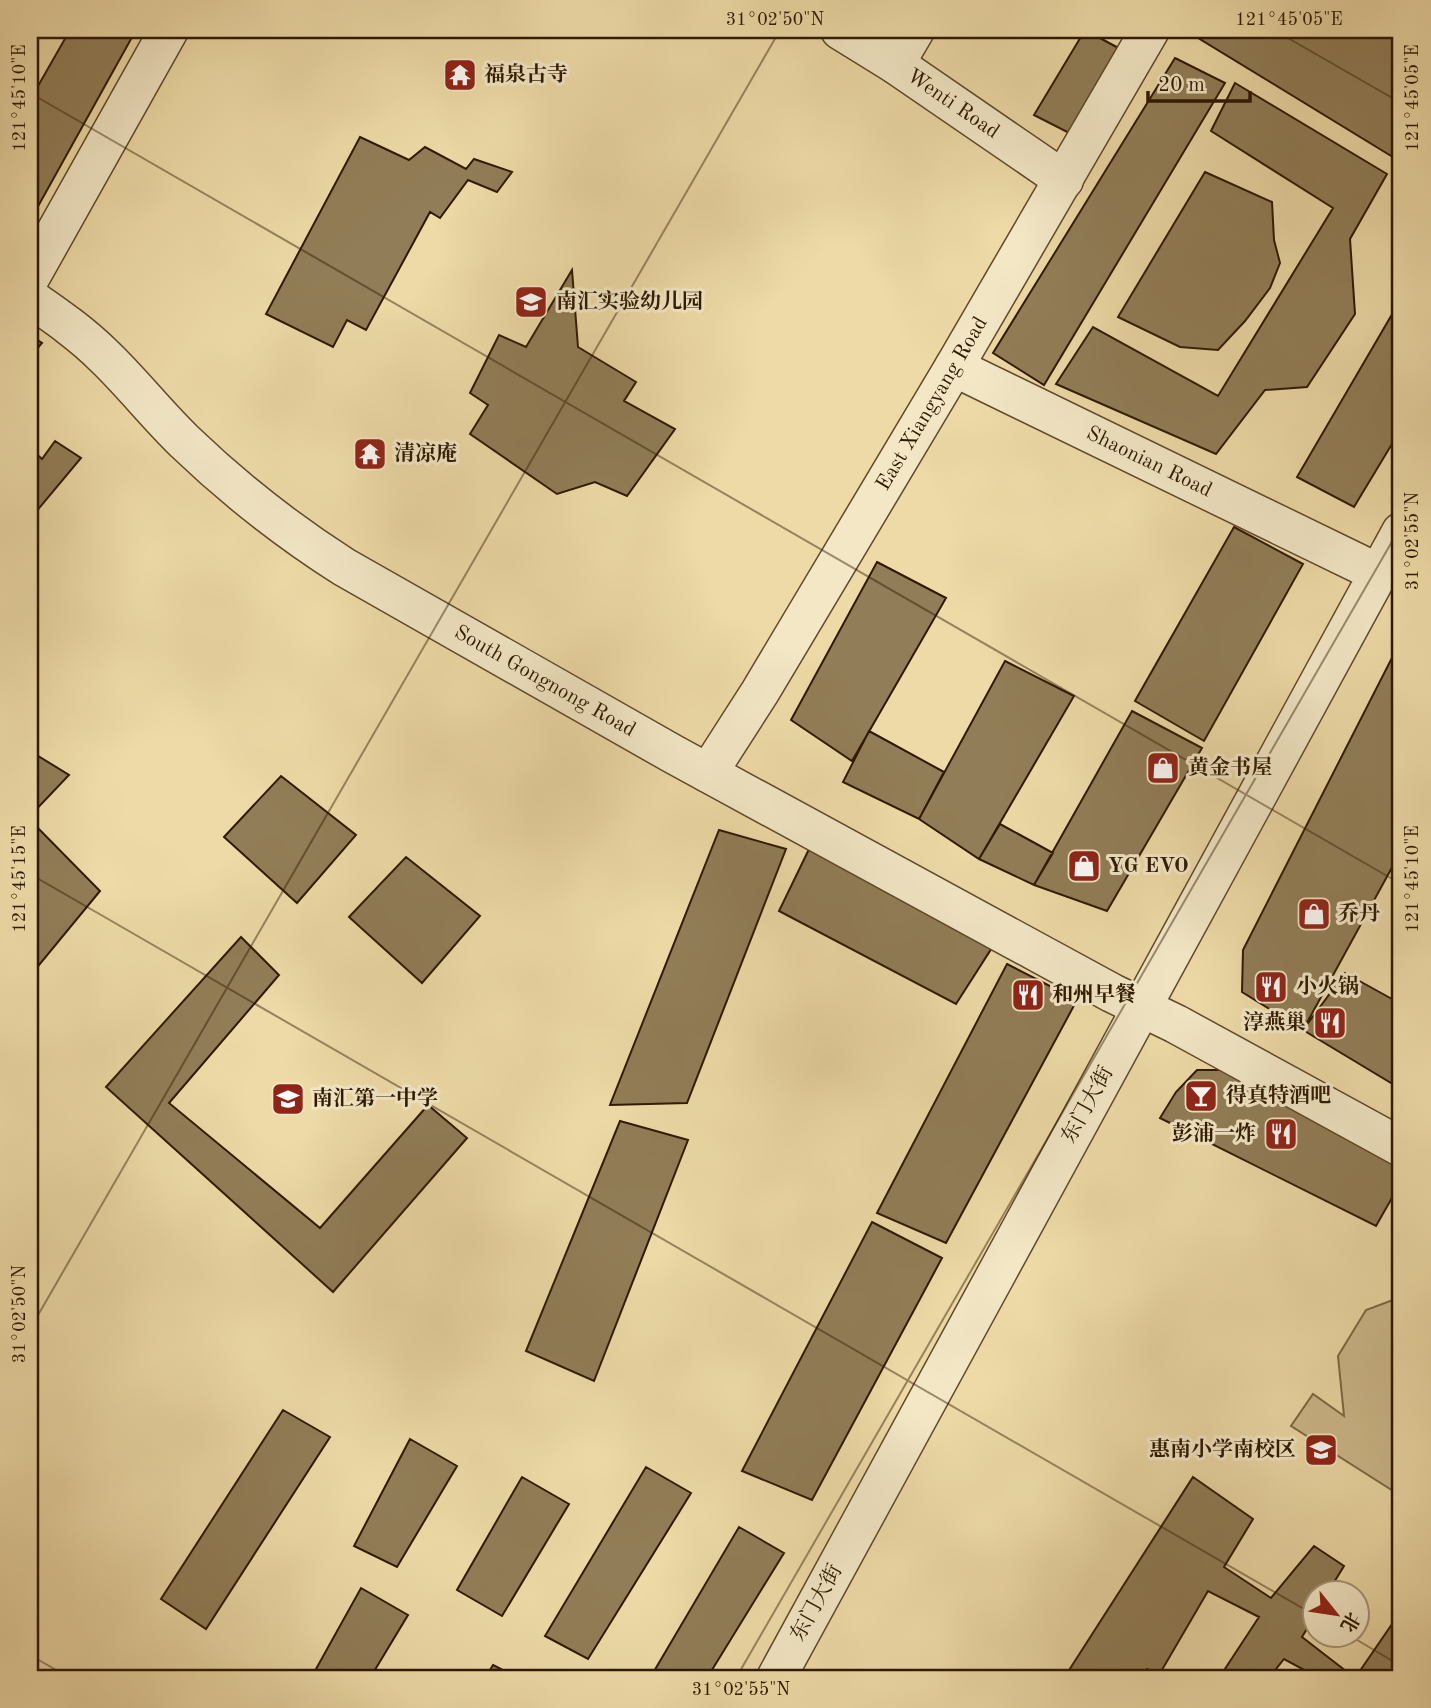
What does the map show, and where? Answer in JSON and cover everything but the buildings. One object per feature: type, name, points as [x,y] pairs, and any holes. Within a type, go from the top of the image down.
[{"type":"street","points":[[30,278],[169,30]]},
{"type":"street","name":"Wenti Road","points":[[840,30],[895,64],[1064,180]]},
{"type":"street","points":[[895,64],[915,30]]},
{"type":"street","name":"East Xiangyang Road","points":[[708,774],[954,367],[1150,30]]},
{"type":"street","name":"South Gongnong Road","points":[[30,298],[90,343],[216,471],[300,539],[391,595],[708,774],[1401,1147]]},
{"type":"street","name":"Shaonian Road","points":[[954,367],[1377,573]]},
{"type":"street","name":"东门大街","points":[[776,1678],[1401,532]]},
{"type":"shaded area","points":[[1401,1297],[1401,1496],[1291,1426],[1313,1394],[1344,1416],[1338,1356],[1366,1310]]},
{"type":"place","name":"福泉古寺","points":[[460,75]]},
{"type":"place","name":"南汇实验幼儿园","points":[[531,302]]},
{"type":"place","name":"清凉庵","points":[[370,454]]},
{"type":"place","name":"黄金书屋","points":[[1163,768]]},
{"type":"place","name":"YG EVO","points":[[1084,866]]},
{"type":"place","name":"乔丹","points":[[1314,914]]},
{"type":"place","name":"小火锅","points":[[1271,987]]},
{"type":"place","name":"和州早餐","points":[[1028,995]]},
{"type":"place","name":"淳燕巢","points":[[1330,1023]]},
{"type":"place","name":"得真特酒吧","points":[[1201,1096]]},
{"type":"place","name":"南汇第一中学","points":[[288,1099]]},
{"type":"place","name":"彭浦一炸","points":[[1281,1134]]},
{"type":"place","name":"惠南小学南校区","points":[[1321,1450]]}]
